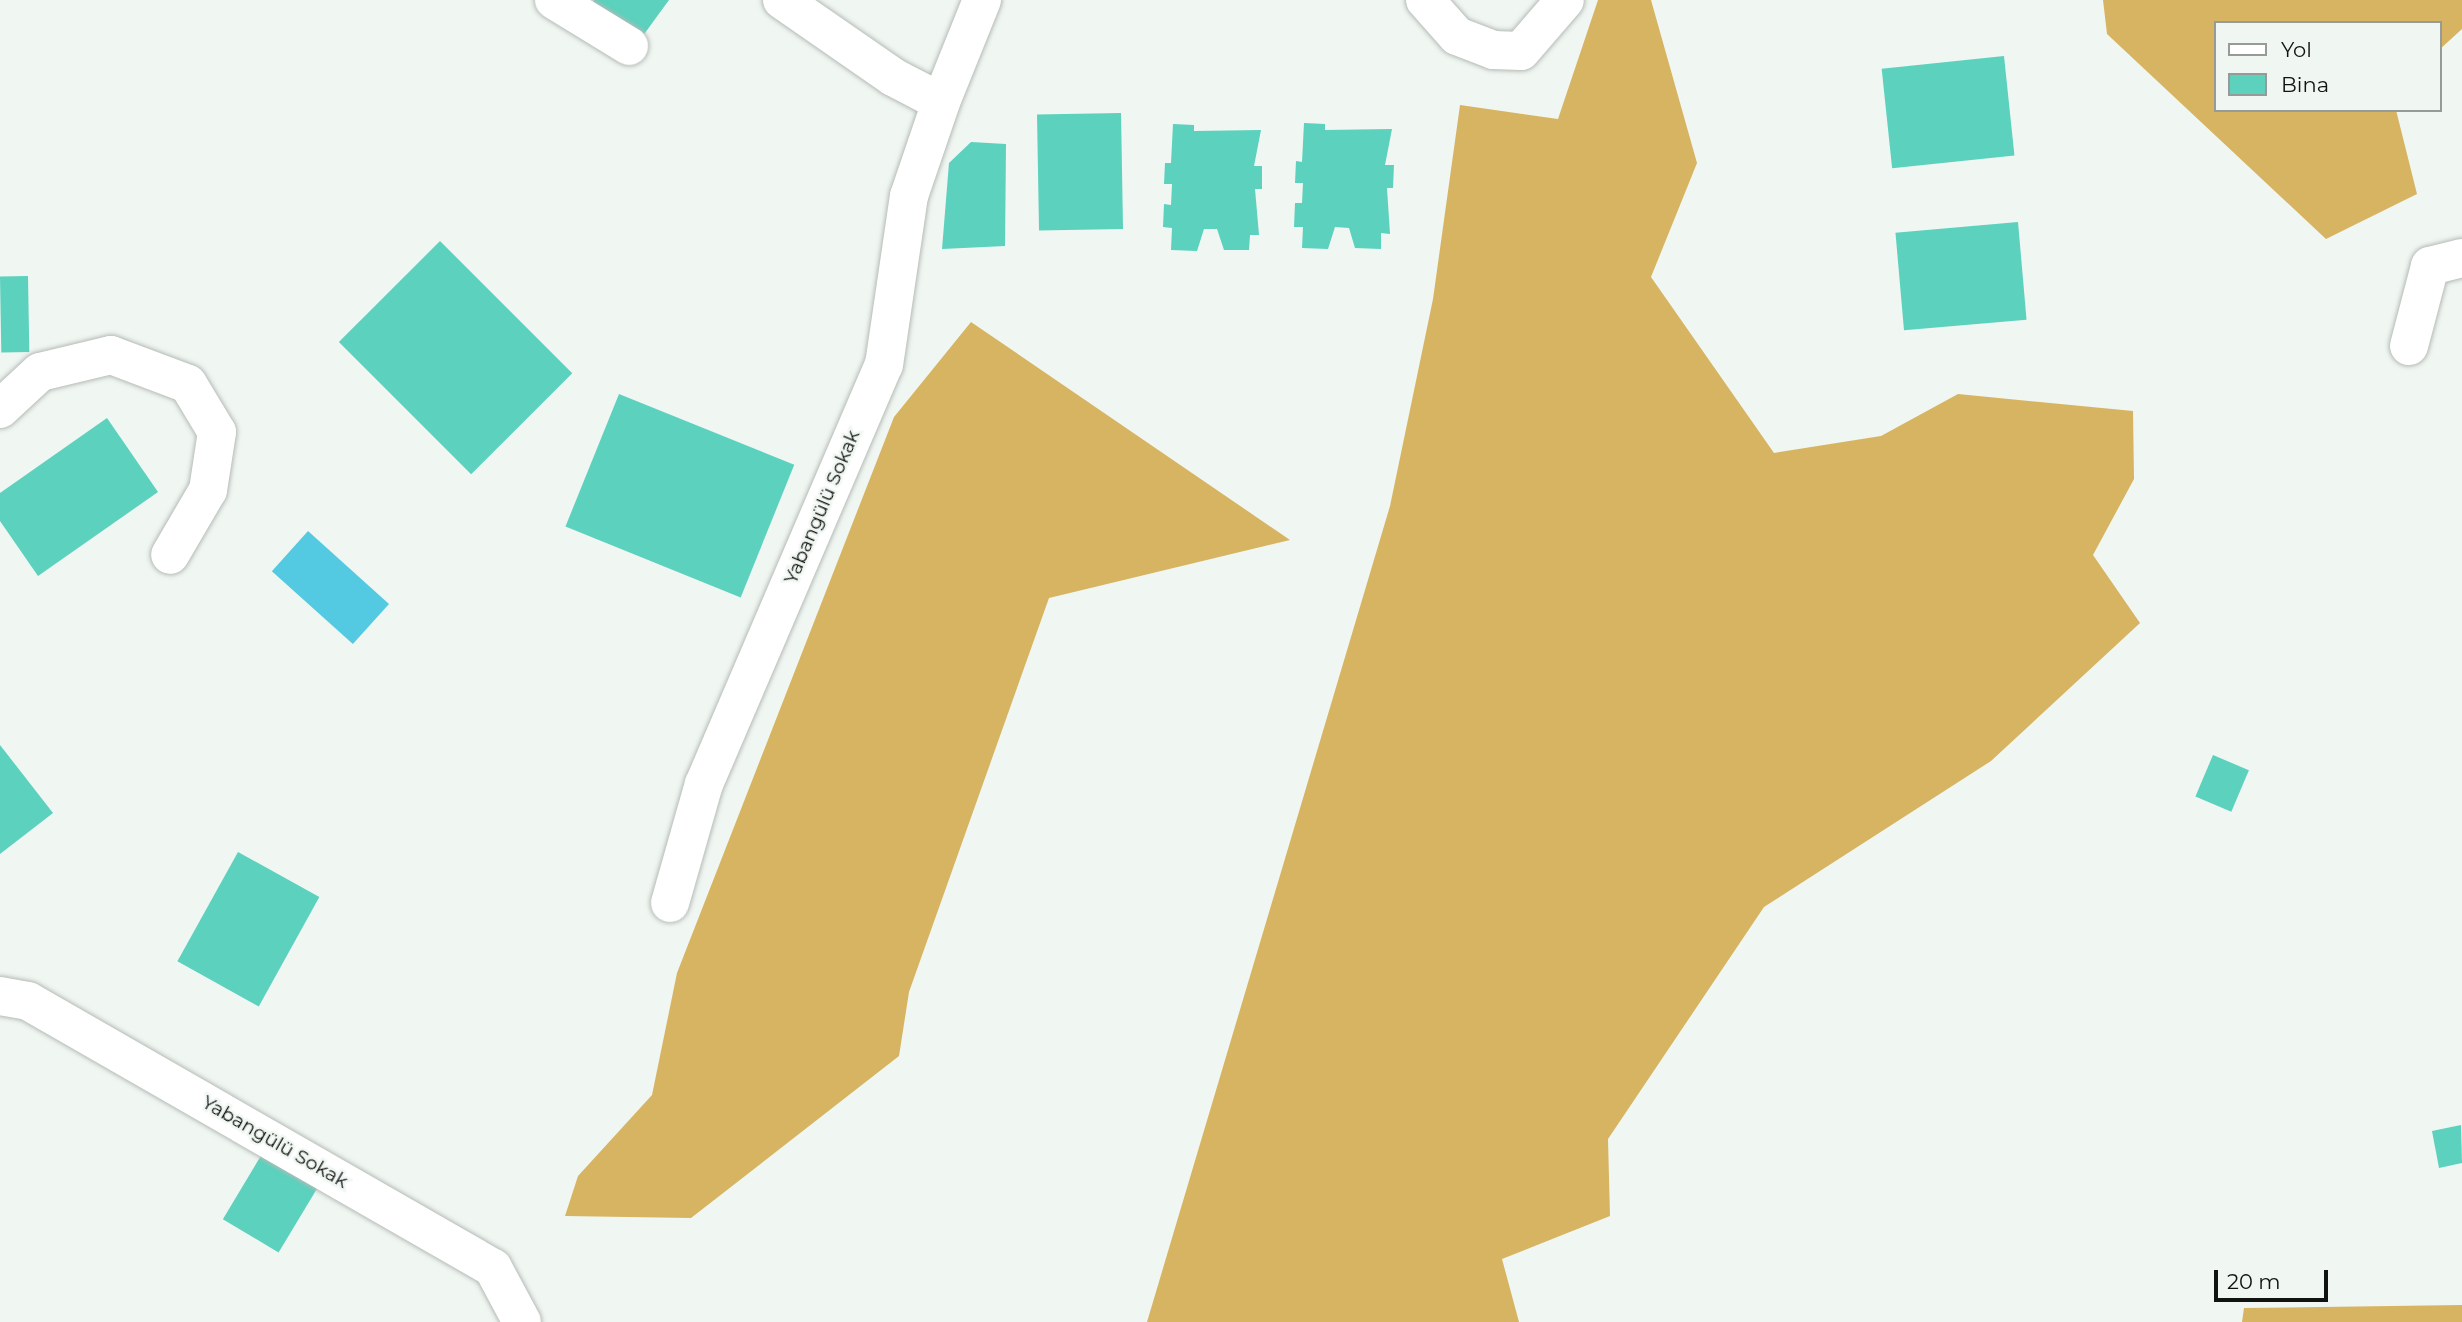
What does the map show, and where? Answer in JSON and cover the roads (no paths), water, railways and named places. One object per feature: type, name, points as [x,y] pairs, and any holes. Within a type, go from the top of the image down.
[{"type":"street","points":[[554,0],[629,46]]},
{"type":"street","points":[[782,0],[893,77],[941,102]]},
{"type":"street","name":"Yabangülü Sokak","points":[[670,903],[704,784],[884,365],[909,196],[941,102],[982,0]]},
{"type":"street","points":[[1425,0],[1457,36],[1493,50],[1521,51],[1565,0]]},
{"type":"street","points":[[2409,346],[2430,266],[2462,258]]},
{"type":"street","points":[[0,409],[40,372],[111,355],[188,384],[217,432],[208,490],[170,555]]},
{"type":"street","name":"Yabangülü Sokak","points":[[0,996],[29,1001],[493,1268],[522,1322]]},
{"type":"water","points":[[308,531],[389,604],[353,644],[272,571]]}]
